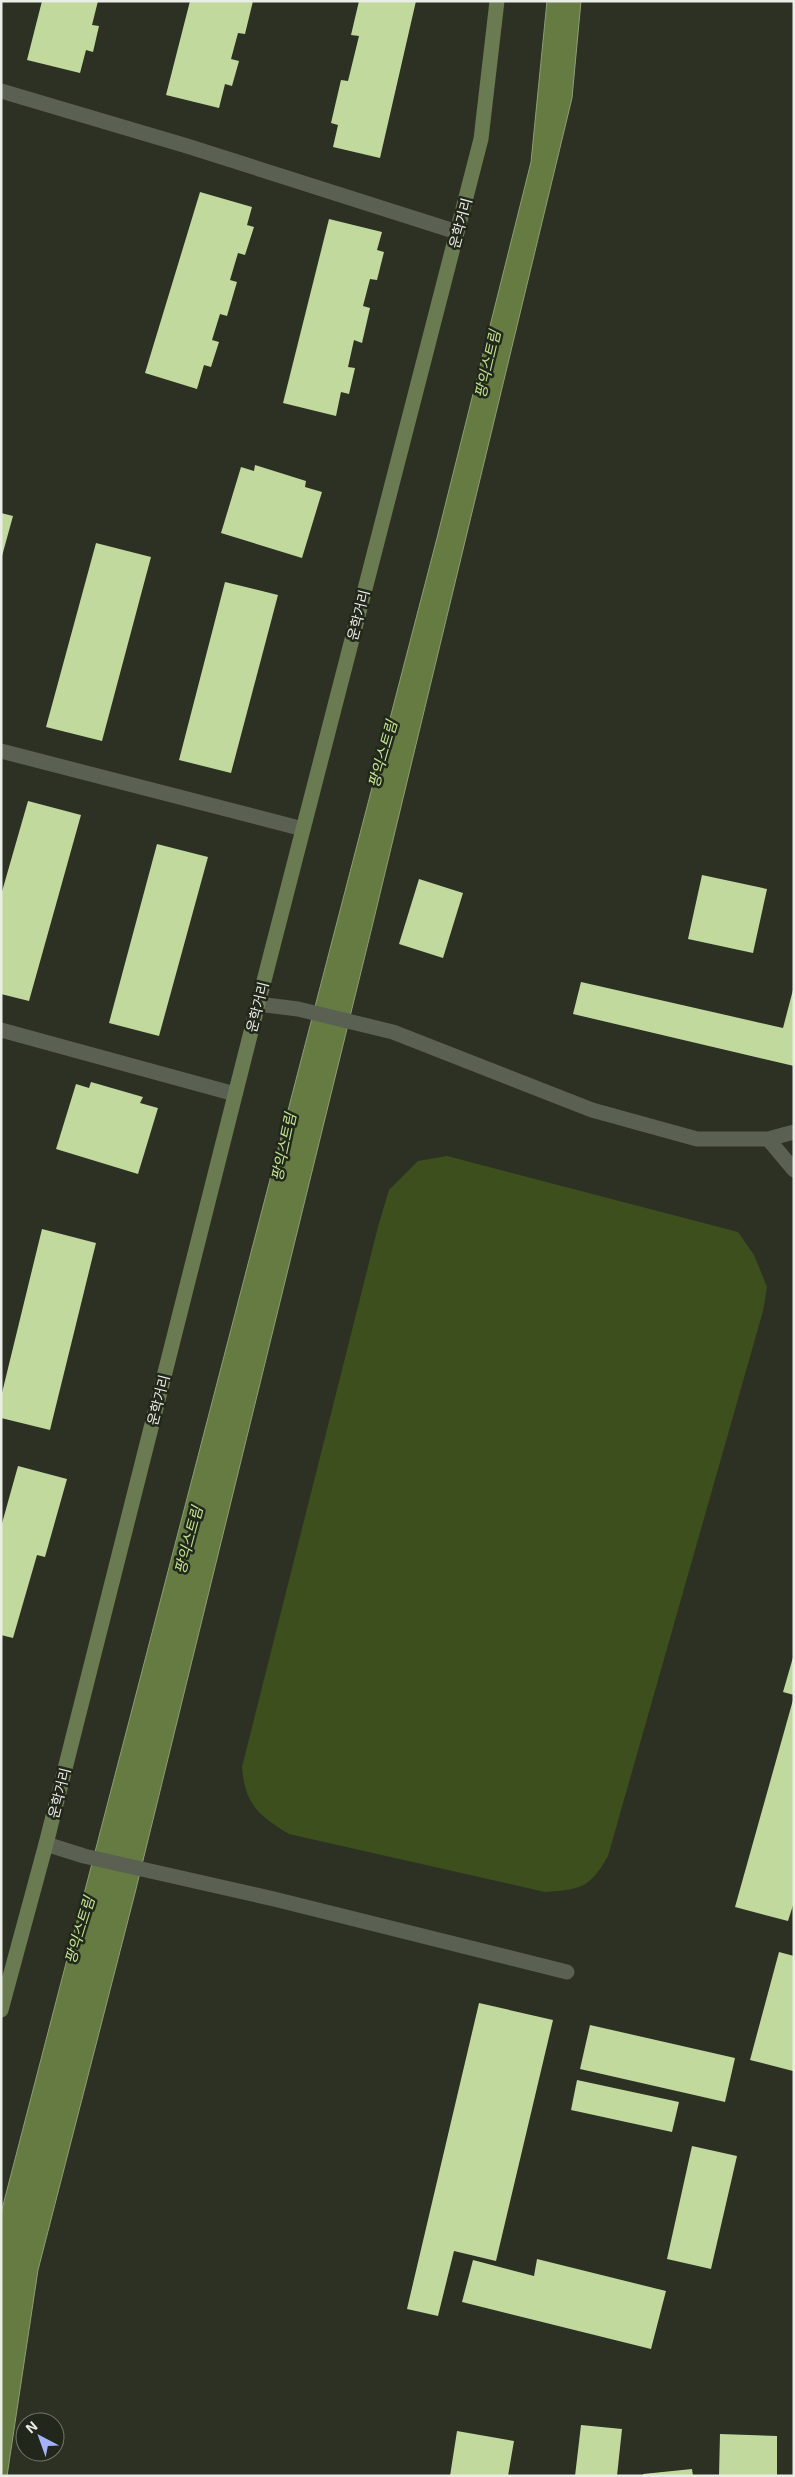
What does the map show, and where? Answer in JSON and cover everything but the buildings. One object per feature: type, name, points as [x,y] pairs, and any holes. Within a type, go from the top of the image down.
[{"type":"main road","name":"운학거리","points":[[1,2010],[46,1844],[235,1094],[481,140],[497,1]]},
{"type":"street","points":[[1,90],[187,146],[457,232]]},
{"type":"street","points":[[1,751],[303,829]]},
{"type":"street","points":[[258,1004],[298,1008],[356,1021],[393,1032],[592,1110],[697,1139],[768,1139],[794,1132]]},
{"type":"street","points":[[1,1030],[235,1094]]},
{"type":"street","points":[[768,1139],[794,1170]]},
{"type":"street","points":[[46,1844],[84,1856],[163,1875],[274,1898],[567,1972]]},
{"type":"shaded area","points":[[447,1156],[738,1232],[754,1255],[767,1287],[763,1311],[608,1856],[589,1881],[576,1888],[567,1890],[545,1892],[289,1834],[269,1821],[255,1807],[246,1790],[244,1780],[242,1767],[378,1227],[389,1190],[418,1161]]},
{"type":"water","name":"팡익스트림","points":[[547,1],[581,1],[572,98],[371,931],[135,1893],[38,2270],[17,2412],[15,2412],[7,2476],[1,2476],[1,2213],[437,538],[531,162]]}]
